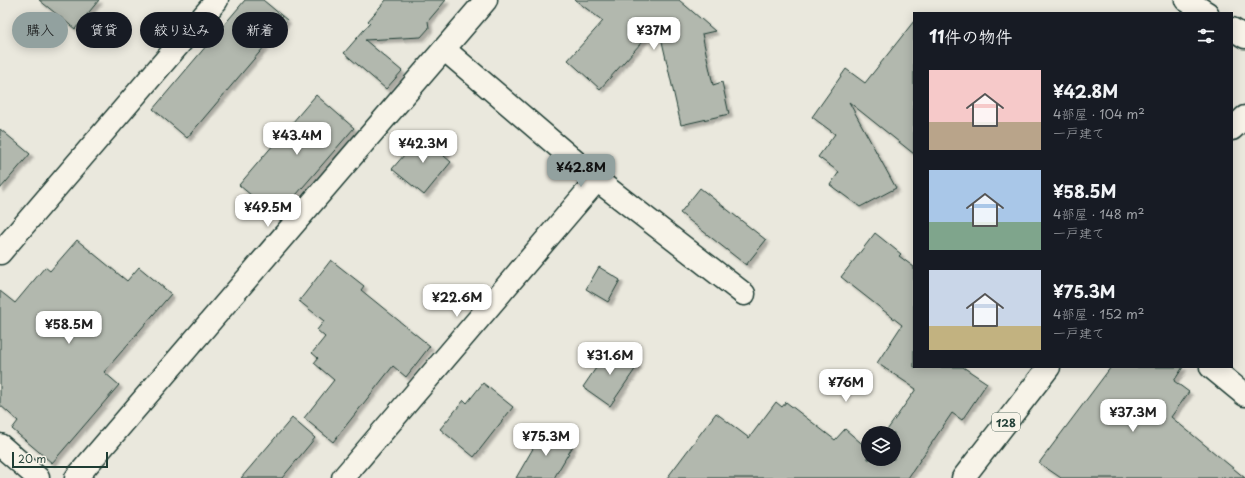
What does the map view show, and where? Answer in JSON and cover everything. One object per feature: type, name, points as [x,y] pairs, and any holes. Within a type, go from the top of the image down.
[{"type":"main road","points":[[0,253],[217,0]]},
{"type":"main road","points":[[76,478],[486,0]]},
{"type":"main road","points":[[1186,0],[1205,12]]},
{"type":"main road","points":[[1233,30],[1245,37]]},
{"type":"main road","points":[[444,49],[597,180],[744,294]]},
{"type":"main road","points":[[1233,128],[1245,117]]},
{"type":"main road","points":[[343,478],[597,180]]},
{"type":"main road","name":"128","points":[[963,478],[1048,368]]},
{"type":"main road","points":[[1212,368],[1245,395]]},
{"type":"main road","points":[[0,445],[38,478]]},
{"type":"building","points":[[39,0],[99,0],[89,12],[76,12],[75,29],[68,23],[68,12],[54,12]]},
{"type":"building","points":[[245,0],[263,0],[277,12],[235,12]]},
{"type":"building","points":[[386,0],[446,0],[428,21],[429,28],[421,37],[365,40],[402,71],[386,89],[344,53],[370,23],[368,21]]},
{"type":"building","points":[[575,0],[679,0],[715,31],[702,34],[713,85],[722,82],[729,114],[681,125],[658,24],[600,89],[568,60],[603,21]]},
{"type":"building","points":[[232,15],[232,48],[263,48],[187,138],[153,109],[204,48],[224,48],[224,25]]},
{"type":"building","points":[[913,22],[913,153],[849,102],[896,188],[860,207],[830,185],[839,172],[818,157],[835,134],[812,117],[846,69],[865,83]]},
{"type":"building","points":[[316,95],[354,128],[277,217],[239,185]]},
{"type":"building","points":[[0,129],[30,154],[0,189]]},
{"type":"building","points":[[424,132],[448,152],[444,156],[451,162],[424,195],[392,169]]},
{"type":"building","points":[[700,188],[766,240],[746,265],[680,213]]},
{"type":"building","points":[[875,233],[901,254],[899,256],[913,266],[913,368],[964,368],[987,383],[962,420],[952,413],[908,478],[667,478],[716,413],[749,438],[776,402],[782,407],[786,402],[835,440],[845,429],[861,443],[861,466],[901,466],[901,426],[890,426],[916,389],[877,363],[902,325],[841,277]]},
{"type":"building","points":[[77,240],[127,281],[139,267],[171,294],[104,372],[119,385],[52,463],[12,429],[18,421],[0,405],[0,291],[15,303],[45,267],[50,271]]},
{"type":"building","points":[[331,260],[364,286],[361,290],[430,346],[406,377],[393,366],[333,442],[304,418],[334,380],[314,363],[318,358],[312,353],[325,337],[317,330],[324,321],[299,301]]},
{"type":"building","points":[[599,267],[620,280],[608,302],[586,289]]},
{"type":"building","points":[[611,346],[638,365],[610,406],[583,387]]},
{"type":"building","points":[[1110,368],[1182,368],[1174,381],[1189,392],[1171,417],[1245,478],[1061,478],[1039,463]]},
{"type":"building","points":[[483,383],[513,407],[474,457],[440,429],[464,400],[467,403]]},
{"type":"building","points":[[292,418],[315,438],[282,478],[241,478]]},
{"type":"building","points":[[547,430],[573,446],[554,478],[516,478],[543,431],[545,433]]}]
